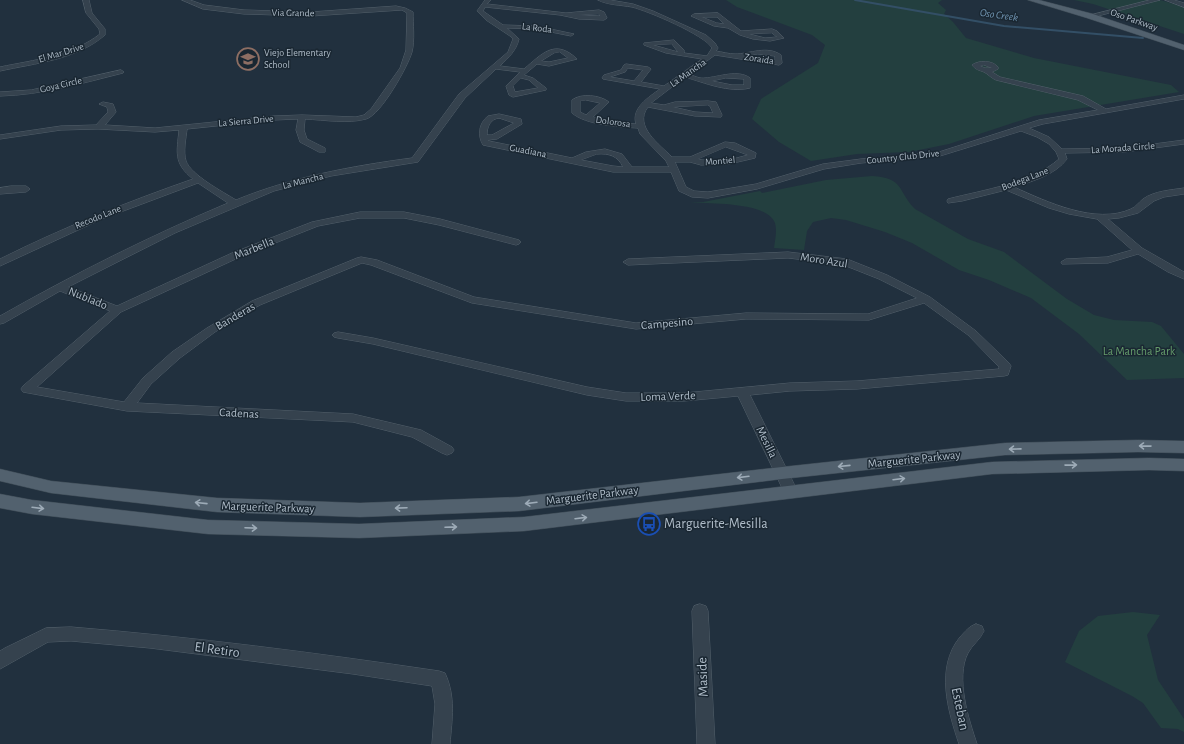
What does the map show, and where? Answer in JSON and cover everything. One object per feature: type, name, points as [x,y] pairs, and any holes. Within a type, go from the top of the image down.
[{"type":"main road","name":"Oso Parkway","points":[[1031,0],[1090,16],[1184,48]]},
{"type":"main road","name":"Oso Parkway","points":[[1046,0],[1098,14],[1184,42]]},
{"type":"main road","name":"Marguerite Parkway","points":[[0,476],[51,487],[217,505],[360,510],[520,504],[782,473],[1005,449],[1138,446],[1184,447]]},
{"type":"main road","name":"Marguerite Parkway","points":[[0,501],[32,507],[208,527],[359,532],[524,524],[992,468],[1149,464],[1184,465]]},
{"type":"street","name":"El Mar Drive","points":[[0,69],[74,51],[98,39],[103,34],[102,28],[92,18],[86,0]]},
{"type":"street","name":"Via Grande","points":[[185,0],[202,6],[244,12],[318,14],[403,9]]},
{"type":"street","name":"La Mancha","points":[[601,0],[613,1],[643,9],[708,35],[714,44],[714,53],[646,104]]},
{"type":"street","points":[[1090,16],[1157,0]]},
{"type":"street","points":[[1168,0],[1184,5]]},
{"type":"street","name":"La Mancha","points":[[0,320],[147,241],[234,203],[280,187],[319,176],[415,160],[462,96],[510,53],[514,47],[516,39],[512,34],[490,21],[480,11],[485,3]]},
{"type":"street","points":[[485,3],[579,17],[604,18],[602,13],[599,12],[567,14]]},
{"type":"street","name":"La Sierra Drive","points":[[0,137],[61,128],[98,127],[137,130],[274,118],[302,117],[356,119],[366,117],[374,111],[401,74],[409,50],[410,12],[403,9]]},
{"type":"street","points":[[724,33],[739,32],[772,31],[781,38],[757,38],[739,32],[718,15],[694,16],[716,24],[730,26]]},
{"type":"street","name":"La Roda","points":[[502,27],[531,27],[571,34]]},
{"type":"street","points":[[493,67],[523,74],[535,62],[556,50],[562,51],[574,59],[549,64],[535,62]]},
{"type":"street","points":[[680,53],[708,58]]},
{"type":"street","name":"Zoraida","points":[[714,53],[779,63],[778,55],[773,53],[745,53],[738,56]]},
{"type":"street","points":[[636,83],[648,69],[626,66],[623,71],[606,76],[605,78],[666,88]]},
{"type":"street","points":[[987,70],[992,76],[998,79],[1080,98],[1105,111]]},
{"type":"street","name":"Goya Circle","points":[[0,94],[24,93],[54,88],[100,75],[121,72]]},
{"type":"street","points":[[684,76],[742,88],[748,87],[747,78],[741,77],[716,77],[706,80]]},
{"type":"street","name":"Country Club Drive","points":[[675,170],[682,189],[692,194],[708,195],[741,189],[805,171],[844,163],[940,154],[1042,122],[1184,97]]},
{"type":"street","points":[[98,127],[112,112],[110,106],[103,104]]},
{"type":"street","points":[[666,107],[675,104],[713,104],[718,116],[695,114],[646,104],[640,115],[640,126],[646,135],[670,160],[675,170]]},
{"type":"street","points":[[302,117],[300,130],[303,140],[322,150]]},
{"type":"street","name":"Dolorosa","points":[[586,118],[612,124],[640,126]]},
{"type":"street","points":[[183,127],[181,152],[184,164],[200,179],[234,203]]},
{"type":"street","points":[[1020,128],[1042,136],[1056,144],[1061,151]]},
{"type":"street","name":"Guadiana","points":[[484,138],[486,143],[613,169],[675,170]]},
{"type":"street","name":"La Morada Circle","points":[[1061,151],[1124,150],[1184,142]]},
{"type":"street","name":"Montiel","points":[[670,160],[691,159],[725,144],[732,145],[752,153],[752,156],[729,162],[700,163],[691,159]]},
{"type":"street","name":"Guadiana","points":[[574,160],[582,156],[608,150],[614,152],[627,164],[629,170]]},
{"type":"street","name":"Bodega Lane","points":[[951,201],[972,198],[1006,187],[1052,169],[1060,164],[1063,159],[1061,151]]},
{"type":"street","name":"Recodo Lane","points":[[0,263],[52,236],[97,216],[200,179]]},
{"type":"street","points":[[1006,187],[1035,201],[1061,210],[1082,215],[1099,216],[1122,214],[1136,210],[1158,194],[1184,191]]},
{"type":"street","points":[[0,191],[26,189]]},
{"type":"street","name":"Marbella","points":[[27,389],[117,310],[236,255],[315,224],[343,218],[377,214],[404,215],[447,224],[516,242]]},
{"type":"street","points":[[1099,216],[1116,234],[1138,251],[1184,276]]},
{"type":"street","points":[[1066,262],[1108,260],[1138,251]]},
{"type":"street","name":"Moro Azul","points":[[628,262],[788,255],[842,261],[883,277],[926,299],[972,333],[1005,366],[1004,372]]},
{"type":"street","name":"Campesino","points":[[366,260],[472,300],[636,326],[746,316],[869,317],[926,299]]},
{"type":"street","name":"Banderas","points":[[127,407],[147,381],[176,354],[211,330],[256,303],[354,261],[366,260]]},
{"type":"street","name":"Nublado","points":[[60,287],[117,310]]},
{"type":"street","name":"Loma Verde","points":[[338,335],[374,340],[586,392],[655,398],[814,386],[857,385],[1004,372]]},
{"type":"street","name":"Cadenas","points":[[27,389],[127,407],[353,418],[416,433],[447,450]]},
{"type":"street","name":"Mesilla","points":[[742,391],[791,492]]},
{"type":"street","name":"Maside","points":[[700,610],[706,744]]},
{"type":"street","name":"Esteban","points":[[968,744],[957,708],[954,676],[960,651],[976,631]]},
{"type":"street","name":"El Retiro","points":[[0,660],[46,635],[71,634],[150,641],[353,666],[439,679],[444,691],[441,744]]},
{"type":"green space","points":[[726,0],[942,0],[938,3],[946,10],[944,14],[953,22],[966,38],[1034,58],[1171,85],[1179,92],[1034,116],[949,144],[909,152],[857,154],[811,161],[779,142],[752,119],[761,99],[818,63],[825,45],[812,35],[737,7]]},
{"type":"green space","points":[[1074,0],[1160,0],[1184,7],[1184,34],[1093,4]]},
{"type":"green space","name":"La Mancha Park","points":[[872,176],[890,179],[899,186],[915,209],[968,239],[1004,252],[1067,299],[1094,315],[1114,320],[1152,322],[1161,326],[1184,354],[1184,378],[1127,380],[1079,334],[1031,298],[989,280],[959,270],[912,243],[885,232],[846,220],[831,218],[813,222],[807,231],[804,250],[774,248],[776,227],[774,221],[768,215],[759,210],[736,205],[690,202],[703,202],[760,191],[762,193],[826,180]]},
{"type":"green space","points":[[1133,612],[1160,615],[1147,635],[1158,680],[1184,719],[1184,732],[1178,729],[1161,728],[1143,703],[1065,662],[1079,631],[1098,616]]},
{"type":"waterway","name":"Oso Creek","points":[[855,0],[1004,26],[1143,38]]},
{"type":"place","name":"Viejo Elementary School","points":[[248,59]]},
{"type":"place","name":"Marguerite-Mesilla","points":[[649,524]]}]
